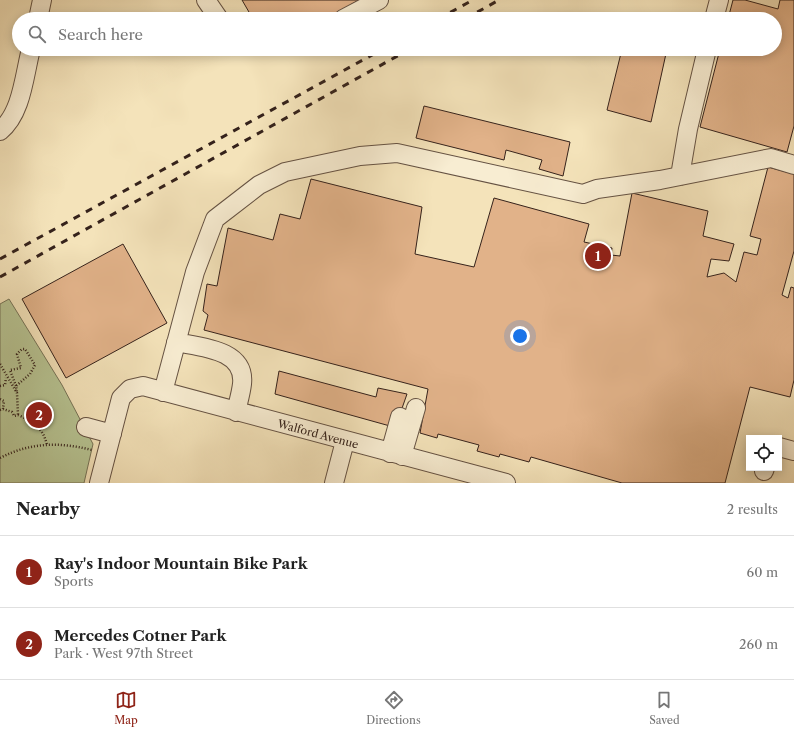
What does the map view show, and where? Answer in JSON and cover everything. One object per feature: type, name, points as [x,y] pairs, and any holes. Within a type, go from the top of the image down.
[{"type":"street","points":[[39,12],[42,0]]},
{"type":"street","points":[[206,0],[214,12]]},
{"type":"street","points":[[356,12],[379,0]]},
{"type":"street","points":[[716,12],[719,0]]},
{"type":"street","points":[[0,131],[8,124],[16,107],[29,56]]},
{"type":"street","points":[[680,176],[688,130],[705,56]]},
{"type":"street","points":[[163,392],[195,272],[215,219],[260,185],[285,172],[360,156],[397,153],[583,194],[597,189],[680,176],[771,158],[794,164]]},
{"type":"street","points":[[176,342],[219,351],[233,359],[241,371],[242,383],[236,412]]},
{"type":"street","name":"Walford Avenue","points":[[112,434],[121,398],[130,389],[143,386],[506,483]]},
{"type":"street","points":[[396,454],[416,408]]},
{"type":"street","points":[[396,454],[400,417]]},
{"type":"street","points":[[86,427],[112,434],[99,483]]},
{"type":"street","points":[[334,483],[345,441]]},
{"type":"street","points":[[782,448],[794,451]]},
{"type":"path","points":[[16,386],[30,374],[35,365],[24,349],[17,354],[21,368],[10,370],[16,386],[18,415]]},
{"type":"path","points":[[1,367],[17,393]]},
{"type":"path","points":[[0,386],[5,385],[6,376]]},
{"type":"path","points":[[0,399],[4,401],[2,410],[12,412],[14,416],[18,415],[31,421],[42,429],[47,445]]},
{"type":"path","points":[[0,458],[20,450],[47,445],[67,444],[106,454]]},
{"type":"green space","points":[[9,299],[62,385],[93,444],[84,483],[0,483],[0,304]]},
{"type":"building","points":[[242,0],[359,0],[338,12],[249,12]]},
{"type":"building","points":[[733,0],[745,0],[778,9],[780,0],[794,0],[794,126],[787,152],[700,127],[718,56],[782,56],[782,12],[730,12]]},
{"type":"building","points":[[620,56],[665,56],[651,122],[607,110]]},
{"type":"building","points":[[424,106],[570,142],[563,176],[539,169],[542,160],[506,150],[504,160],[416,138]]},
{"type":"building","points":[[768,167],[794,174],[794,251],[782,295],[788,298],[791,287],[794,288],[794,380],[790,397],[750,387],[725,483],[622,483],[531,457],[529,462],[500,454],[499,457],[477,451],[479,445],[438,434],[437,438],[420,433],[428,389],[204,330],[208,315],[203,311],[207,284],[217,286],[228,228],[273,240],[280,214],[300,219],[311,179],[422,207],[415,254],[474,267],[494,198],[589,224],[584,242],[612,248],[611,255],[620,256],[632,193],[708,211],[703,236],[734,244],[729,261],[711,259],[707,277],[724,273],[736,282],[744,252],[757,255],[761,239],[750,236]]},
{"type":"building","points":[[123,244],[167,323],[66,378],[22,299]]},
{"type":"building","points":[[279,371],[376,397],[378,388],[407,394],[400,414],[390,426],[275,394]]},
{"type":"railway","points":[[451,12],[473,0]]},
{"type":"railway","points":[[478,12],[499,0]]},
{"type":"railway","points":[[0,259],[370,56]]},
{"type":"railway","points":[[0,277],[397,56]]},
{"type":"place","name":"Ray's Indoor Mountain Bike Park","points":[[598,256]]},
{"type":"place","name":"Mercedes Cotner Park","points":[[39,415]]}]
